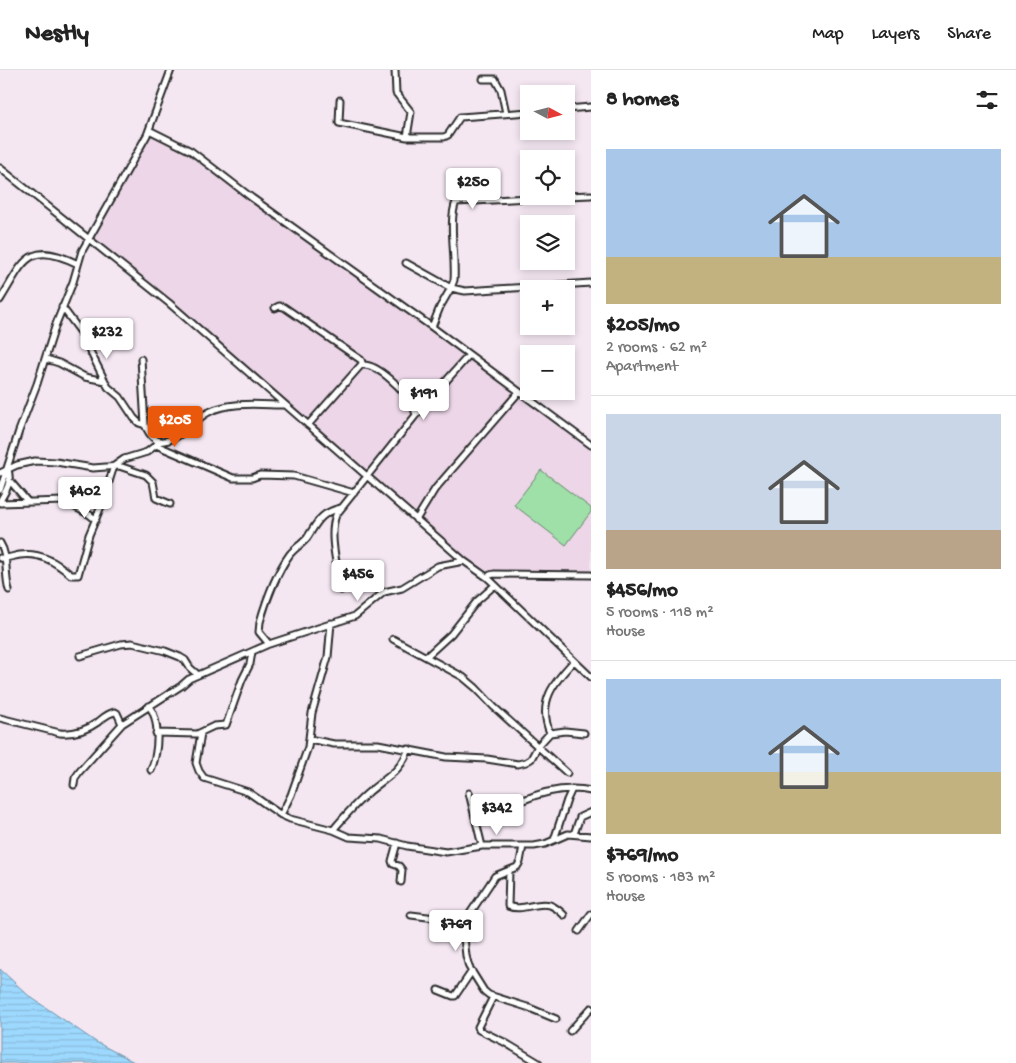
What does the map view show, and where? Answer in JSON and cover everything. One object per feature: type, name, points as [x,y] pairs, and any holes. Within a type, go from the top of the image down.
[{"type":"street","points":[[0,490],[19,431],[46,359],[62,307],[73,282],[82,251],[149,130],[172,70]]},
{"type":"street","points":[[395,70],[396,93],[410,112],[407,137]]},
{"type":"street","points":[[483,79],[495,79],[501,90],[506,113]]},
{"type":"street","points":[[340,100],[339,123],[407,137],[444,138],[460,117],[520,112]]},
{"type":"street","points":[[575,109],[591,108]]},
{"type":"street","points":[[149,130],[191,151],[260,204],[432,327],[591,445]]},
{"type":"street","points":[[0,168],[169,304],[416,520],[464,561],[495,584],[574,661],[590,674]]},
{"type":"street","points":[[575,196],[588,195],[591,191]]},
{"type":"street","points":[[432,327],[440,307],[451,288],[455,271],[453,223],[456,202],[520,198]]},
{"type":"street","points":[[0,300],[19,267],[31,257],[52,253],[78,264]]},
{"type":"street","points":[[406,263],[451,288],[471,291],[591,282]]},
{"type":"street","points":[[275,308],[279,306],[290,311],[361,360],[362,364]]},
{"type":"street","points":[[62,307],[80,331],[104,381],[120,397],[134,418],[145,425]]},
{"type":"street","points":[[341,590],[333,530],[335,519],[341,508],[368,478],[416,415],[470,355]]},
{"type":"street","points":[[46,359],[59,363],[85,377],[104,381]]},
{"type":"street","points":[[141,359],[145,425],[152,437],[161,441]]},
{"type":"street","points":[[308,425],[362,364]]},
{"type":"street","points":[[362,364],[375,367],[394,383],[412,404],[416,415]]},
{"type":"street","points":[[416,520],[435,489],[519,392]]},
{"type":"street","points":[[3,558],[23,554],[40,556],[55,562],[71,575],[76,576],[80,570],[114,466],[124,459],[147,452],[161,441],[180,434],[199,418],[218,408],[238,405],[285,405]]},
{"type":"street","points":[[156,445],[229,477],[241,479],[260,475],[294,476],[354,493]]},
{"type":"street","points":[[0,473],[17,464],[35,461],[56,462],[92,468],[114,466],[146,475],[153,482],[156,498],[170,504]]},
{"type":"street","points":[[8,469],[10,480],[0,502],[27,501],[33,503],[64,501],[96,520]]},
{"type":"street","points":[[10,480],[27,501]]},
{"type":"street","points":[[269,644],[260,634],[259,628],[262,614],[283,566],[290,555],[306,539],[318,519],[328,512],[341,508]]},
{"type":"street","points":[[0,543],[4,549],[3,558],[9,590]]},
{"type":"street","points":[[74,786],[75,778],[80,771],[122,724],[189,679],[269,644],[355,616],[384,592],[402,588],[438,566],[464,561]]},
{"type":"street","points":[[488,578],[494,574],[591,575]]},
{"type":"street","points":[[427,656],[451,634],[476,601],[495,584]]},
{"type":"street","points":[[281,815],[294,787],[309,739],[312,713],[328,658],[331,623]]},
{"type":"street","points":[[393,639],[427,656],[468,681],[566,773]]},
{"type":"street","points":[[80,656],[121,644],[132,643],[165,651],[180,657],[198,675]]},
{"type":"street","points":[[156,733],[186,735],[201,733],[212,727],[227,724],[242,680],[250,664],[252,652]]},
{"type":"street","points":[[550,733],[544,711],[548,699],[555,681],[574,661]]},
{"type":"street","points":[[150,706],[154,714],[156,733],[155,760],[151,770]]},
{"type":"street","points":[[0,718],[60,733],[70,733],[88,728],[114,712],[118,713],[122,724]]},
{"type":"street","points":[[309,739],[334,744],[378,744],[446,757],[487,759],[518,764],[531,759],[538,746],[550,733],[565,731],[584,733]]},
{"type":"street","points":[[201,733],[196,763],[204,778],[248,792],[281,815],[333,830],[353,838],[381,839],[444,852],[482,846],[545,844],[564,835],[591,836]]},
{"type":"street","points":[[333,830],[370,792],[394,773],[409,749]]},
{"type":"street","points":[[521,801],[534,796],[572,789],[591,791]]},
{"type":"street","points":[[554,840],[572,789]]},
{"type":"street","points":[[469,793],[482,846]]},
{"type":"street","points":[[574,834],[580,817],[591,812]]},
{"type":"street","points":[[397,843],[392,861],[393,864],[399,866],[402,870],[401,882]]},
{"type":"street","points":[[523,846],[520,862],[517,867],[495,876],[469,915],[463,928],[466,956],[472,971],[484,991],[493,997],[527,1007],[556,1019]]},
{"type":"street","points":[[509,871],[508,906],[513,908],[529,907],[538,904],[551,905],[564,914]]},
{"type":"street","points":[[579,931],[591,914]]},
{"type":"street","points":[[411,915],[444,919],[463,928]]},
{"type":"street","points":[[438,990],[455,996],[472,971]]},
{"type":"street","points":[[493,997],[478,1030],[504,1042],[538,1063]]},
{"type":"street","points":[[570,1031],[591,1008]]},
{"type":"shaded area","points":[[151,129],[192,153],[520,394],[520,400],[528,400],[591,446],[591,577],[492,574],[474,571],[296,413],[91,240]]},
{"type":"green space","points":[[541,470],[591,508],[591,512],[566,545],[514,505]]},
{"type":"water","points":[[0,969],[29,996],[96,1042],[136,1063],[0,1063]]}]
